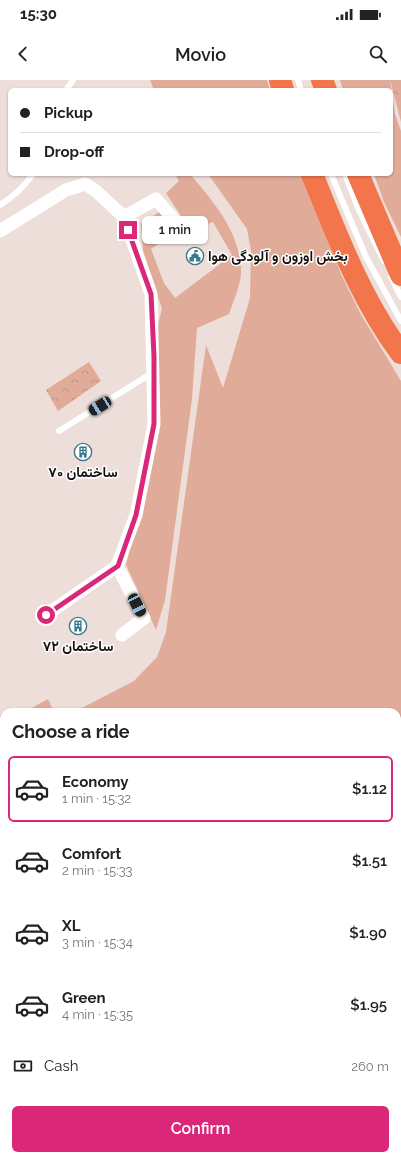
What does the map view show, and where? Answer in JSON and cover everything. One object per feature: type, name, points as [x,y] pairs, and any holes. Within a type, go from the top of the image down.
[{"type":"highway","points":[[313,176],[357,280],[397,337],[401,362]]},
{"type":"highway","points":[[359,176],[401,275]]},
{"type":"street","points":[[0,231],[66,190],[85,184],[96,191],[124,216],[151,294],[154,424],[136,515],[118,566],[46,615]]},
{"type":"street","points":[[124,216],[156,199],[186,233]]},
{"type":"street","points":[[118,566],[144,618],[122,635]]},
{"type":"lane","points":[[0,205],[10,199],[26,184],[32,176]]},
{"type":"lane","points":[[332,176],[366,257],[397,337]]},
{"type":"lane","points":[[346,176],[358,208],[401,297]]},
{"type":"lane","points":[[59,431],[154,372]]},
{"type":"green space","points":[[150,80],[267,80],[269,88],[153,88]]},
{"type":"green space","points":[[340,80],[390,80],[391,88],[342,88]]},
{"type":"green space","points":[[390,80],[401,80],[401,122],[393,88]]},
{"type":"green space","points":[[393,100],[395,114],[401,131],[401,237],[384,202],[375,176],[393,176]]},
{"type":"green space","points":[[176,176],[192,176],[208,195],[224,218],[236,243],[241,275],[229,314],[197,328],[192,399],[165,600],[156,630],[126,565],[156,448],[159,396],[156,334],[162,308],[144,261],[141,224],[159,212],[174,233],[151,249],[164,283],[175,298],[232,255],[213,222],[190,230],[166,193],[179,181]]},
{"type":"green space","points":[[209,176],[303,176],[341,274],[360,313],[401,381],[401,708],[82,708],[134,681],[157,657],[166,632],[206,345],[223,388],[250,298],[251,251],[247,229]]},
{"type":"green space","points":[[89,362],[101,381],[58,411],[46,390]]},
{"type":"green space","points":[[48,699],[52,708],[31,708]]},
{"type":"place","name":"بخش اوزون و آلودگی هوا","points":[[195,256]]},
{"type":"place","name":"ساختمان ۷۰","points":[[83,452]]},
{"type":"place","name":"ساختمان ۷۲","points":[[78,626]]},
{"type":"route","points":[[46,615],[118,566],[136,515],[154,424],[154,356],[151,294],[128,230]]}]
